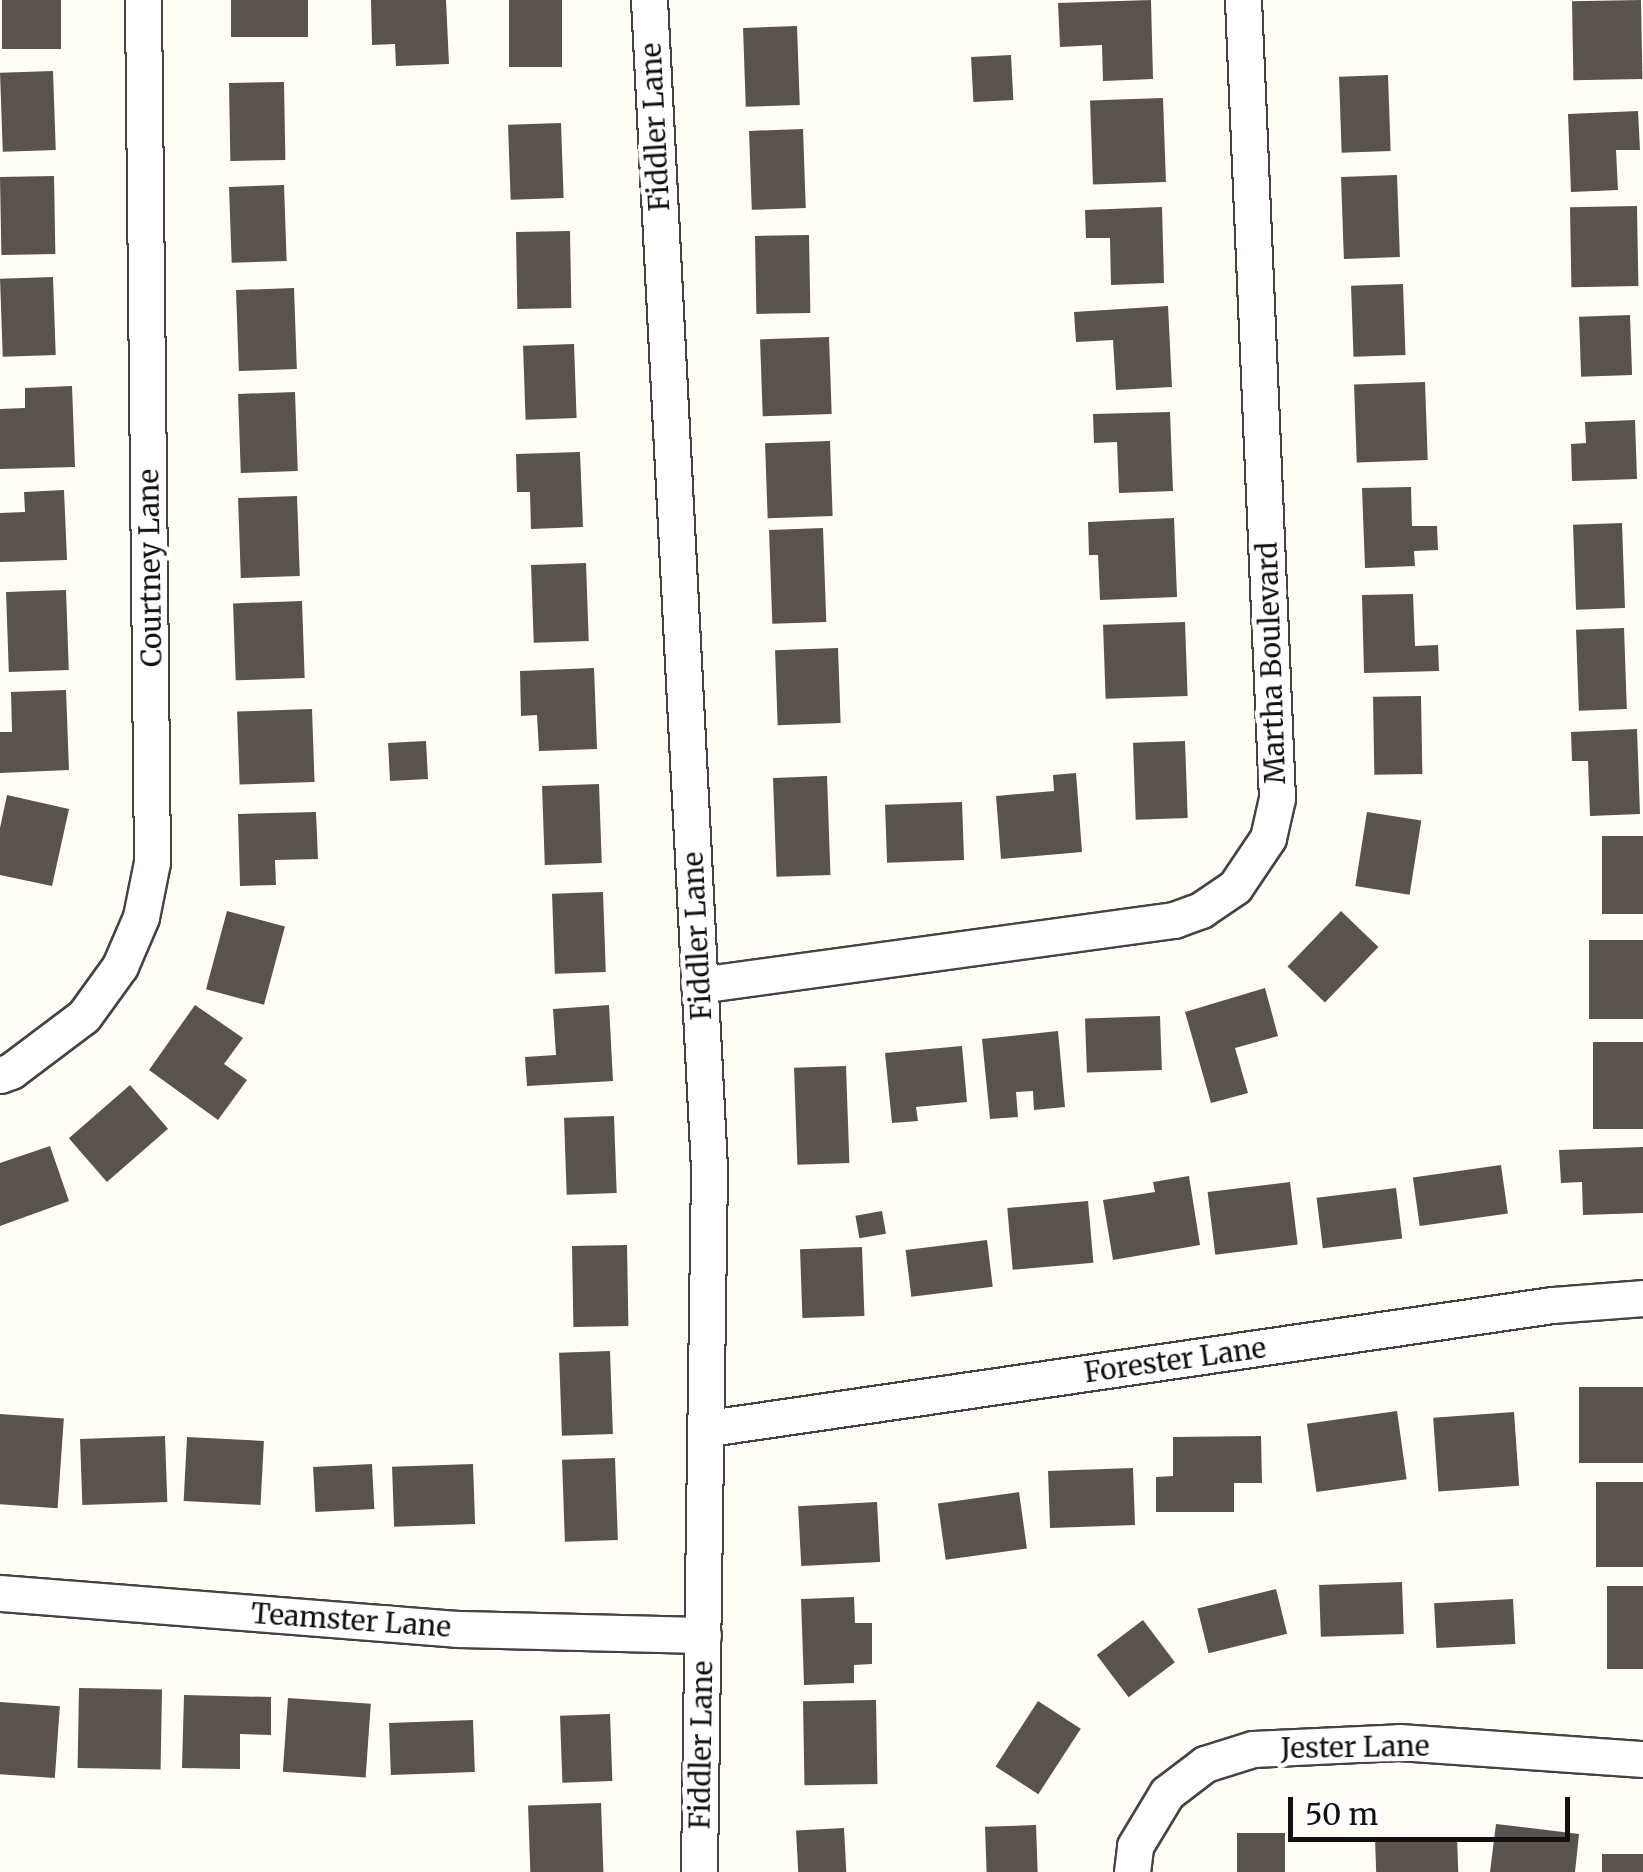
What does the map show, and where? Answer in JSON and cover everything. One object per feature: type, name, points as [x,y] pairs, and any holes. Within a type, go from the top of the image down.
[{"type":"street","name":"Courtney Lane","points":[[0,1075],[84,1016],[120,966],[141,917],[152,862],[143,0]]},
{"type":"street","name":"Fiddler Lane","points":[[649,0],[709,1170],[708,1428],[698,1872]]},
{"type":"street","name":"Martha Boulevard","points":[[699,984],[1174,920],[1201,910],[1235,887],[1268,838],[1278,798],[1243,0]]},
{"type":"street","name":"Forester Lane","points":[[708,1428],[1552,1304],[1643,1298]]},
{"type":"street","name":"Teamster Lane","points":[[0,1593],[458,1629],[703,1635]]},
{"type":"street","name":"Jester Lane","points":[[1132,1872],[1135,1846],[1167,1793],[1205,1764],[1253,1749],[1398,1742],[1643,1760]]},
{"type":"building","points":[[2,0],[61,0],[61,49],[2,49]]},
{"type":"building","points":[[231,0],[308,0],[308,37],[231,37]]},
{"type":"building","points":[[371,0],[446,0],[449,64],[396,66],[395,44],[372,45]]},
{"type":"building","points":[[509,0],[562,0],[562,67],[509,67]]},
{"type":"building","points":[[1151,0],[1153,79],[1103,81],[1102,45],[1060,47],[1058,3]]},
{"type":"building","points":[[1641,0],[1642,79],[1573,80],[1572,1]]},
{"type":"building","points":[[797,26],[800,105],[746,107],[743,28]]},
{"type":"building","points":[[1011,55],[1013,100],[973,102],[971,57]]},
{"type":"building","points":[[53,71],[56,150],[3,152],[0,73]]},
{"type":"building","points":[[1388,75],[1391,151],[1342,153],[1339,77]]},
{"type":"building","points":[[284,82],[285,160],[230,161],[229,83]]},
{"type":"building","points":[[1163,98],[1166,182],[1093,184],[1090,101]]},
{"type":"building","points":[[1638,111],[1640,150],[1616,150],[1618,190],[1571,192],[1568,114]]},
{"type":"building","points":[[561,123],[564,198],[511,200],[508,125]]},
{"type":"building","points":[[803,129],[806,208],[752,210],[749,131]]},
{"type":"building","points":[[1397,175],[1400,257],[1344,259],[1341,177]]},
{"type":"building","points":[[54,176],[55,254],[1,255],[0,177]]},
{"type":"building","points":[[284,185],[287,261],[232,263],[229,187]]},
{"type":"building","points":[[1637,206],[1638,286],[1571,287],[1570,207]]},
{"type":"building","points":[[1162,207],[1164,283],[1111,285],[1110,238],[1086,238],[1085,210]]},
{"type":"building","points":[[570,231],[571,308],[517,309],[516,232]]},
{"type":"building","points":[[809,235],[810,313],[756,314],[755,236]]},
{"type":"building","points":[[53,277],[56,355],[3,357],[0,279]]},
{"type":"building","points":[[1403,284],[1405,355],[1354,357],[1351,286]]},
{"type":"building","points":[[294,288],[297,369],[239,371],[236,290]]},
{"type":"building","points":[[1168,306],[1172,387],[1116,390],[1113,340],[1076,342],[1074,312]]},
{"type":"building","points":[[1630,315],[1632,375],[1581,377],[1579,317]]},
{"type":"building","points":[[829,337],[832,414],[763,416],[760,339]]},
{"type":"building","points":[[574,344],[577,418],[526,420],[523,346]]},
{"type":"building","points":[[1425,382],[1428,460],[1357,462],[1354,384]]},
{"type":"building","points":[[72,386],[75,467],[0,469],[0,409],[25,408],[25,388]]},
{"type":"building","points":[[295,392],[298,471],[241,473],[238,394]]},
{"type":"building","points":[[1170,412],[1173,491],[1119,493],[1117,442],[1094,443],[1093,414]]},
{"type":"building","points":[[1635,420],[1637,479],[1572,481],[1571,444],[1586,443],[1585,422]]},
{"type":"building","points":[[830,441],[833,516],[768,518],[765,443]]},
{"type":"building","points":[[580,452],[583,527],[531,529],[530,492],[517,492],[516,454]]},
{"type":"building","points":[[1411,487],[1412,526],[1437,526],[1438,550],[1414,551],[1415,566],[1365,568],[1362,488]]},
{"type":"building","points":[[64,490],[67,560],[0,562],[0,513],[25,512],[24,492]]},
{"type":"building","points":[[297,496],[300,576],[241,578],[238,498]]},
{"type":"building","points":[[1174,518],[1177,597],[1100,600],[1098,555],[1089,555],[1088,522]]},
{"type":"building","points":[[1622,523],[1625,608],[1576,610],[1573,525]]},
{"type":"building","points":[[823,528],[826,622],[772,624],[769,530]]},
{"type":"building","points":[[586,563],[589,641],[534,643],[531,565]]},
{"type":"building","points":[[66,590],[69,670],[9,672],[6,592]]},
{"type":"building","points":[[1413,594],[1415,646],[1438,645],[1439,671],[1364,673],[1362,595]]},
{"type":"building","points":[[302,601],[305,678],[236,680],[233,603]]},
{"type":"building","points":[[1185,622],[1188,696],[1106,699],[1103,625]]},
{"type":"building","points":[[1624,628],[1627,709],[1579,711],[1576,630]]},
{"type":"building","points":[[838,648],[841,723],[778,725],[775,650]]},
{"type":"building","points":[[594,668],[597,749],[539,751],[537,715],[521,716],[520,671]]},
{"type":"building","points":[[66,690],[69,770],[0,773],[0,732],[12,732],[11,692]]},
{"type":"building","points":[[1421,696],[1422,774],[1374,775],[1373,697]]},
{"type":"building","points":[[312,709],[315,782],[240,785],[237,712]]},
{"type":"building","points":[[1637,729],[1640,814],[1590,816],[1588,761],[1572,761],[1571,732]]},
{"type":"building","points":[[426,741],[428,779],[390,781],[388,743]]},
{"type":"building","points":[[1185,741],[1188,818],[1136,820],[1133,743]]},
{"type":"building","points":[[1076,773],[1082,852],[1001,859],[996,796],[1054,791],[1053,775]]},
{"type":"building","points":[[827,776],[830,875],[776,877],[773,778]]},
{"type":"building","points":[[599,784],[602,863],[545,865],[542,786]]},
{"type":"building","points":[[7,795],[69,809],[52,886],[0,875],[0,828]]},
{"type":"building","points":[[962,802],[964,860],[887,863],[885,805]]},
{"type":"building","points":[[316,812],[318,859],[275,860],[276,885],[240,886],[238,814]]},
{"type":"building","points":[[1367,812],[1421,821],[1410,895],[1355,886]]},
{"type":"building","points":[[1602,836],[1643,836],[1643,914],[1602,914]]},
{"type":"building","points":[[603,892],[606,972],[555,974],[552,894]]},
{"type":"building","points":[[227,911],[285,927],[264,1005],[206,989]]},
{"type":"building","points":[[1341,911],[1378,947],[1325,1003],[1288,966]]},
{"type":"building","points":[[1589,940],[1643,940],[1643,1019],[1589,1019]]},
{"type":"building","points":[[1265,988],[1278,1036],[1235,1048],[1248,1093],[1211,1103],[1185,1012]]},
{"type":"building","points":[[195,1005],[243,1038],[224,1064],[247,1080],[218,1120],[149,1070]]},
{"type":"building","points":[[609,1005],[613,1081],[527,1086],[525,1057],[556,1055],[553,1009]]},
{"type":"building","points":[[1160,1016],[1162,1070],[1087,1073],[1085,1019]]},
{"type":"building","points":[[1058,1031],[1065,1107],[1034,1110],[1033,1091],[1016,1092],[1018,1117],[990,1119],[982,1039]]},
{"type":"building","points":[[1593,1042],[1643,1042],[1643,1129],[1593,1129]]},
{"type":"building","points":[[962,1046],[967,1102],[916,1107],[918,1121],[892,1123],[885,1053]]},
{"type":"building","points":[[846,1066],[849,1163],[797,1165],[794,1068]]},
{"type":"building","points":[[130,1085],[168,1129],[107,1182],[69,1138]]},
{"type":"building","points":[[614,1116],[617,1193],[567,1195],[564,1118]]},
{"type":"building","points":[[50,1146],[69,1201],[0,1226],[0,1163]]},
{"type":"building","points":[[1643,1147],[1643,1213],[1583,1215],[1582,1182],[1561,1183],[1559,1150]]},
{"type":"building","points":[[1501,1165],[1508,1214],[1420,1226],[1413,1177]]},
{"type":"building","points":[[1189,1176],[1200,1245],[1113,1260],[1103,1200],[1155,1192],[1153,1182]]},
{"type":"building","points":[[1290,1182],[1298,1245],[1215,1255],[1208,1192]]},
{"type":"building","points":[[1396,1188],[1402,1239],[1323,1248],[1317,1198]]},
{"type":"building","points":[[1088,1201],[1093,1263],[1013,1270],[1007,1208]]},
{"type":"building","points":[[882,1211],[886,1234],[859,1238],[855,1216]]},
{"type":"building","points":[[987,1240],[993,1287],[911,1297],[906,1250]]},
{"type":"building","points":[[627,1245],[628,1326],[573,1327],[572,1246]]},
{"type":"building","points":[[862,1247],[864,1316],[802,1318],[800,1249]]},
{"type":"building","points":[[610,1351],[613,1434],[562,1436],[559,1353]]},
{"type":"building","points":[[1579,1387],[1643,1387],[1643,1463],[1579,1463]]},
{"type":"building","points":[[1397,1411],[1407,1479],[1316,1492],[1307,1424]]},
{"type":"building","points":[[1514,1412],[1519,1486],[1438,1491],[1433,1418]]},
{"type":"building","points":[[0,1414],[64,1418],[58,1508],[0,1504]]},
{"type":"building","points":[[165,1436],[167,1502],[82,1505],[80,1439]]},
{"type":"building","points":[[1261,1436],[1262,1483],[1234,1483],[1234,1512],[1156,1512],[1156,1477],[1173,1476],[1173,1437]]},
{"type":"building","points":[[187,1437],[264,1441],[261,1505],[184,1501]]},
{"type":"building","points":[[615,1458],[618,1540],[565,1542],[562,1460]]},
{"type":"building","points":[[372,1464],[374,1509],[315,1512],[313,1467]]},
{"type":"building","points":[[473,1464],[475,1524],[394,1527],[392,1467]]},
{"type":"building","points":[[1133,1468],[1135,1525],[1050,1528],[1048,1471]]},
{"type":"building","points":[[1596,1482],[1643,1482],[1643,1567],[1596,1567]]},
{"type":"building","points":[[1019,1492],[1027,1548],[946,1560],[938,1503]]},
{"type":"building","points":[[877,1502],[880,1562],[801,1566],[798,1506]]},
{"type":"building","points":[[1402,1582],[1404,1634],[1321,1637],[1319,1585]]},
{"type":"building","points":[[1607,1586],[1643,1586],[1643,1669],[1607,1669]]},
{"type":"building","points":[[1276,1589],[1287,1634],[1209,1653],[1197,1609]]},
{"type":"building","points":[[854,1597],[855,1623],[872,1623],[872,1664],[854,1665],[854,1683],[804,1685],[801,1599]]},
{"type":"building","points":[[1513,1599],[1515,1644],[1436,1648],[1434,1603]]},
{"type":"building","points":[[1143,1620],[1175,1662],[1129,1697],[1097,1655]]},
{"type":"building","points":[[79,1688],[162,1689],[161,1769],[78,1768]]},
{"type":"building","points":[[184,1695],[271,1697],[271,1735],[240,1734],[240,1769],[182,1768]]},
{"type":"building","points":[[288,1698],[371,1704],[366,1778],[283,1772]]},
{"type":"building","points":[[876,1700],[877,1784],[804,1785],[803,1701]]},
{"type":"building","points":[[1038,1701],[1081,1729],[1038,1794],[996,1766]]},
{"type":"building","points":[[0,1702],[60,1706],[55,1778],[0,1774]]},
{"type":"building","points":[[610,1714],[612,1781],[562,1783],[560,1716]]},
{"type":"building","points":[[473,1720],[475,1772],[391,1775],[389,1723]]},
{"type":"building","points":[[601,1803],[603,1872],[530,1872],[528,1806]]},
{"type":"building","points":[[1496,1824],[1579,1834],[1575,1872],[1490,1872]]},
{"type":"building","points":[[1036,1825],[1038,1872],[987,1872],[985,1827]]},
{"type":"building","points":[[844,1828],[846,1872],[798,1872],[796,1831]]},
{"type":"building","points":[[1237,1833],[1285,1833],[1285,1872],[1237,1872]]},
{"type":"building","points":[[1457,1837],[1458,1872],[1376,1872],[1375,1840]]},
{"type":"building","points":[[1602,1854],[1643,1854],[1643,1872],[1602,1872]]}]
